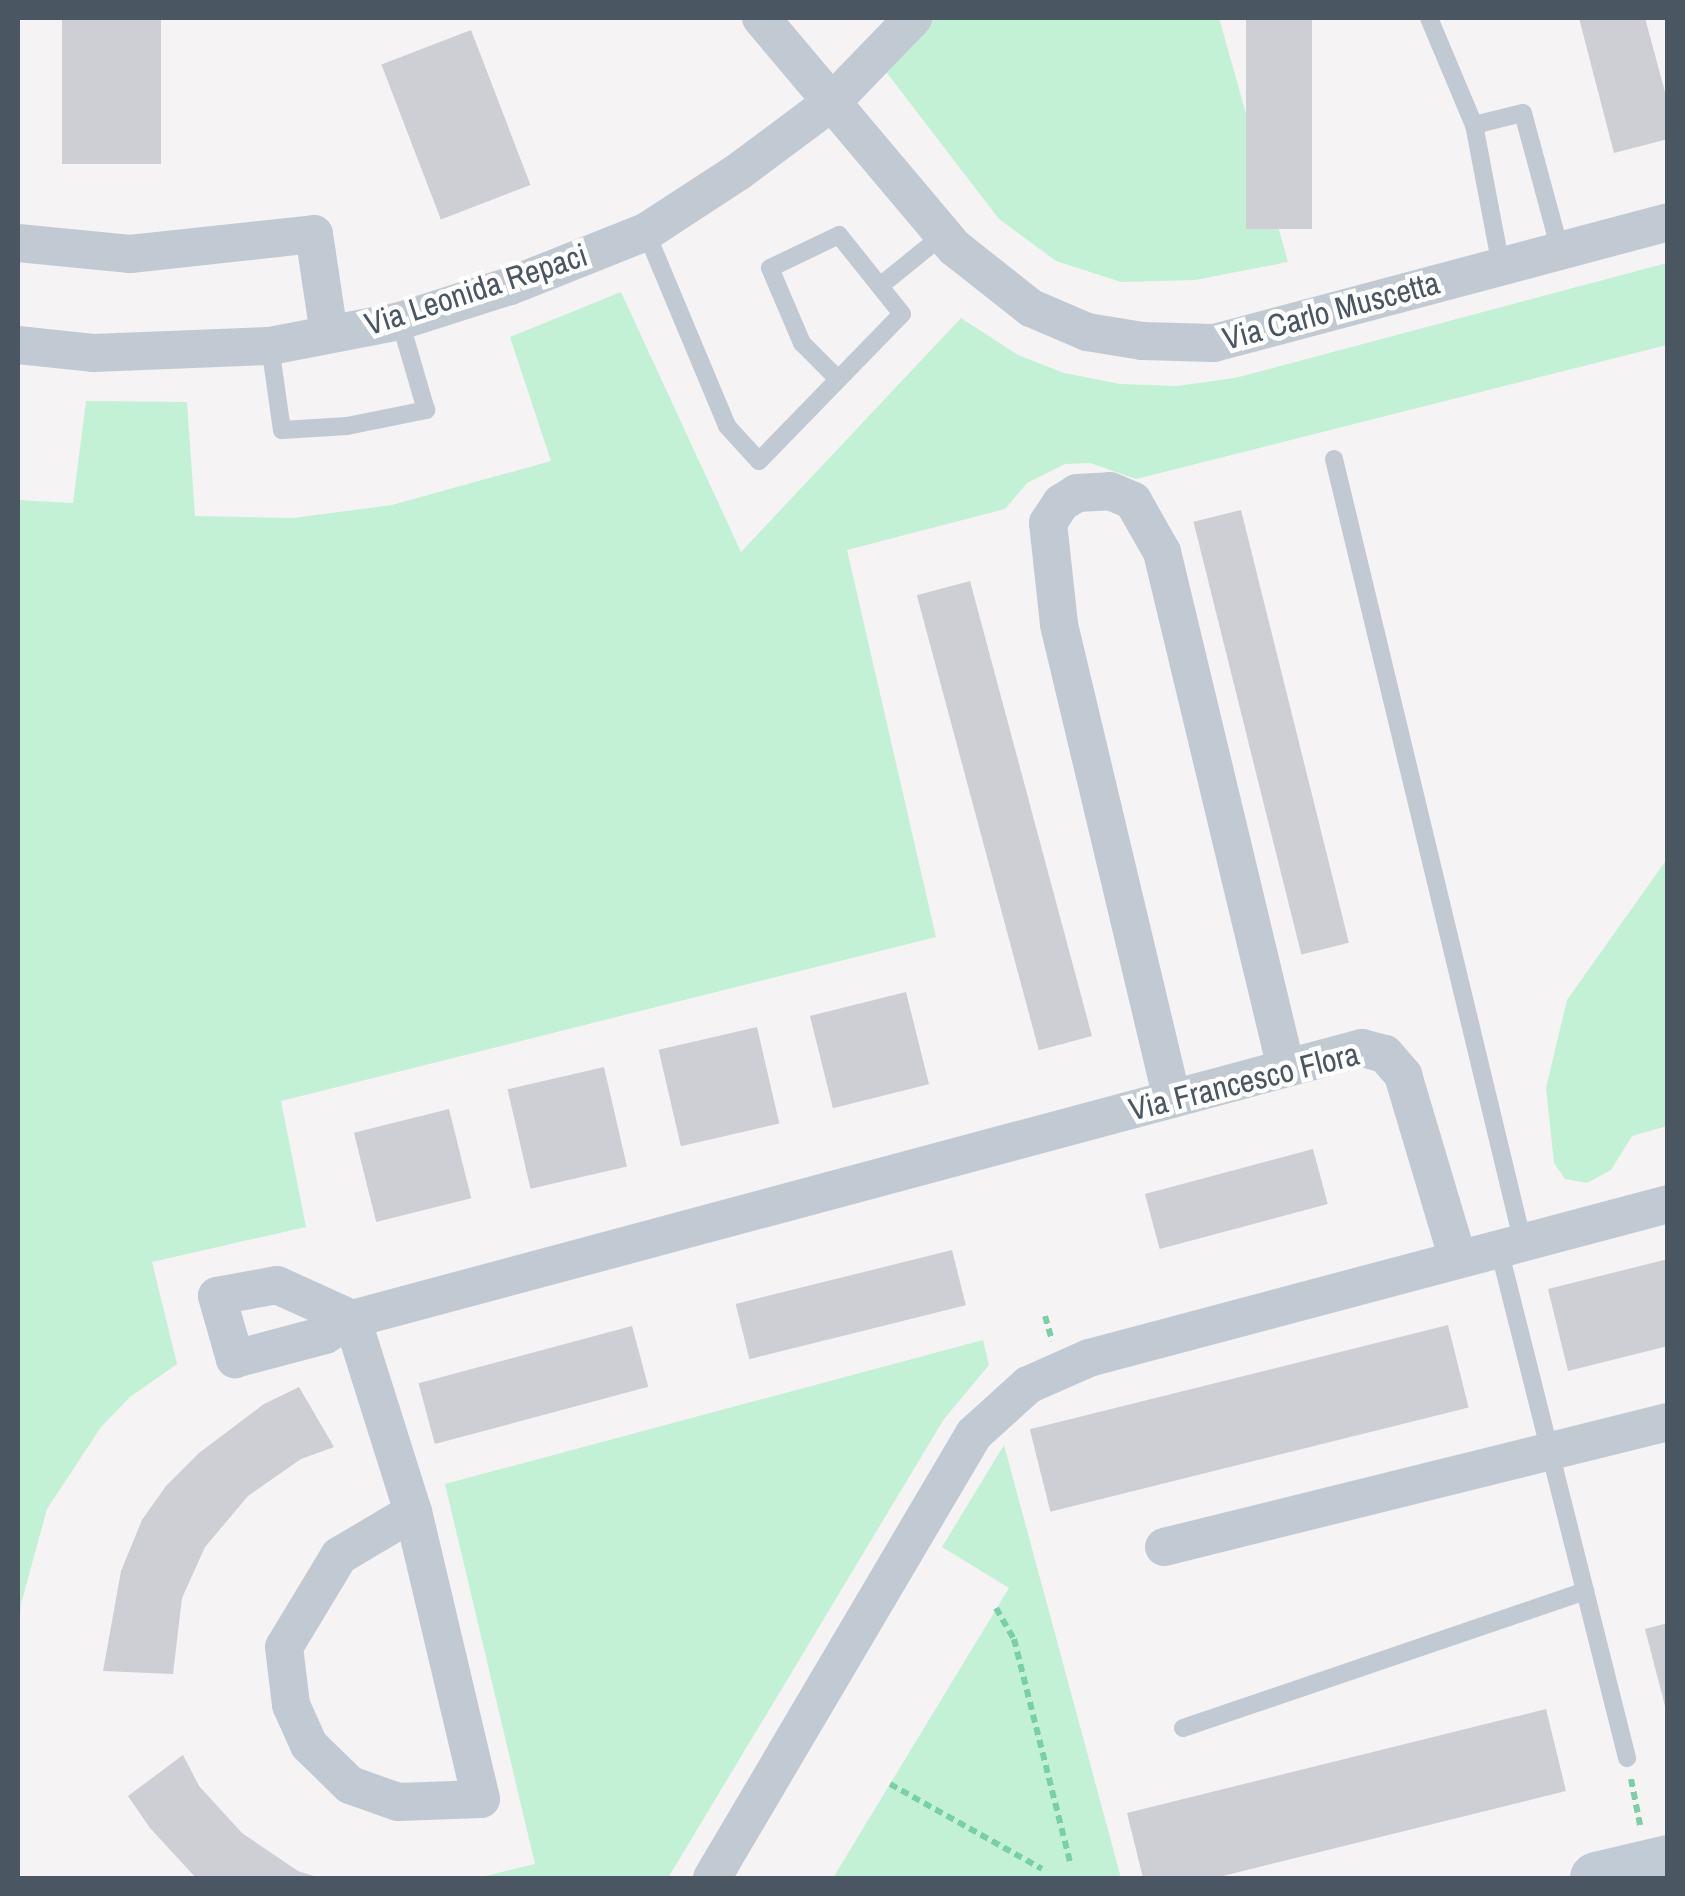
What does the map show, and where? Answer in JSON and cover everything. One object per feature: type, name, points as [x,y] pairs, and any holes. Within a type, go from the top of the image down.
[{"type":"street","name":"Via Carlo Muscetta","points":[[761,18],[943,235],[1031,308],[1087,332],[1142,341],[1214,343],[1668,222]]},
{"type":"street","name":"Via Leonida Repaci","points":[[18,345],[93,353],[270,346],[400,321],[510,286],[646,232],[832,102],[913,18]]},
{"type":"street","points":[[18,243],[130,254],[314,234],[329,334]]},
{"type":"street","points":[[1172,1098],[1059,624],[1048,523],[1061,504],[1077,493],[1110,491],[1134,500],[1162,552],[1286,1068]]},
{"type":"street","name":"Via Francesco Flora","points":[[413,1512],[352,1319],[1362,1048],[1385,1054],[1403,1075],[1458,1260]]},
{"type":"street","points":[[712,1878],[974,1434],[1028,1385],[1089,1358],[1668,1204]]},
{"type":"street","points":[[1164,1547],[1668,1422]]},
{"type":"street","points":[[413,1512],[481,1799],[398,1802],[350,1785],[309,1745],[291,1705],[284,1648],[338,1556],[413,1512]]},
{"type":"street","points":[[1596,1878],[1658,1863]]},
{"type":"lane","points":[[1429,18],[1474,126],[1501,266]]},
{"type":"lane","points":[[1474,126],[1523,114],[1560,250]]},
{"type":"lane","points":[[646,232],[727,426],[758,461],[902,314],[839,235],[770,268],[802,343],[838,379]]},
{"type":"lane","points":[[880,286],[943,235]]},
{"type":"lane","points":[[270,346],[282,430],[348,426],[426,410],[400,321]]},
{"type":"lane","points":[[1334,459],[1511,1246],[1550,1451],[1626,1758]]},
{"type":"lane","points":[[1183,1728],[1585,1592]]},
{"type":"path","points":[[996,1608],[1014,1639],[1070,1862]]},
{"type":"path","points":[[1626,1758],[1658,1863]]},
{"type":"path","points":[[890,1784],[1042,1870]]},
{"type":"green space","points":[[929,18],[1219,18],[1288,262],[1195,280],[1121,282],[1056,261],[999,219],[877,60]]},
{"type":"green space","points":[[1667,263],[1667,345],[1136,479],[1090,463],[1065,464],[1027,483],[1005,509],[847,550],[936,937],[281,1101],[306,1227],[152,1262],[177,1364],[130,1397],[101,1427],[47,1509],[21,1604],[18,1639],[18,500],[73,503],[86,401],[187,402],[195,516],[293,518],[392,505],[551,461],[510,337],[621,292],[741,552],[961,318],[1018,355],[1064,373],[1120,384],[1177,386],[1235,378]]},
{"type":"green space","points":[[1667,859],[1667,1126],[1632,1136],[1611,1170],[1587,1183],[1565,1179],[1554,1163],[1546,1088],[1567,1000]]},
{"type":"green space","points":[[983,1340],[989,1365],[944,1419],[668,1878],[477,1878],[535,1864],[445,1484]]},
{"type":"green space","points":[[1004,1445],[1121,1878],[833,1878],[1009,1588],[942,1547]]},
{"type":"building","points":[[62,18],[161,18],[161,164],[62,164]]},
{"type":"building","points":[[1246,18],[1312,18],[1312,229],[1246,229]]},
{"type":"building","points":[[1579,18],[1645,18],[1668,103],[1668,139],[1614,153]]},
{"type":"building","points":[[471,30],[530,185],[441,219],[381,64]]},
{"type":"building","points":[[1241,510],[1349,943],[1301,955],[1193,522]]},
{"type":"building","points":[[970,581],[1092,1036],[1039,1050],[917,595]]},
{"type":"building","points":[[906,992],[929,1084],[833,1108],[810,1016]]},
{"type":"building","points":[[757,1027],[779,1123],[681,1146],[659,1050]]},
{"type":"building","points":[[604,1067],[627,1166],[530,1189],[508,1089]]},
{"type":"building","points":[[449,1109],[471,1198],[376,1222],[354,1133]]},
{"type":"building","points":[[1313,1149],[1328,1204],[1160,1249],[1145,1194]]},
{"type":"building","points":[[952,1250],[966,1305],[749,1359],[736,1304]]},
{"type":"building","points":[[1668,1259],[1668,1346],[1568,1371],[1548,1289]]},
{"type":"building","points":[[1448,1325],[1469,1407],[1050,1512],[1030,1429]]},
{"type":"building","points":[[632,1326],[648,1387],[435,1444],[419,1383]]},
{"type":"building","points":[[299,1387],[334,1447],[301,1459],[248,1496],[205,1547],[182,1598],[173,1674],[103,1671],[121,1571],[142,1520],[166,1486],[199,1453],[264,1404]]},
{"type":"building","points":[[1668,1623],[1668,1709],[1666,1710],[1645,1629]]},
{"type":"building","points":[[1546,1709],[1566,1791],[1215,1878],[1143,1878],[1127,1813]]},
{"type":"building","points":[[183,1755],[199,1786],[242,1833],[298,1871],[320,1878],[196,1878],[150,1828],[128,1796]]}]
